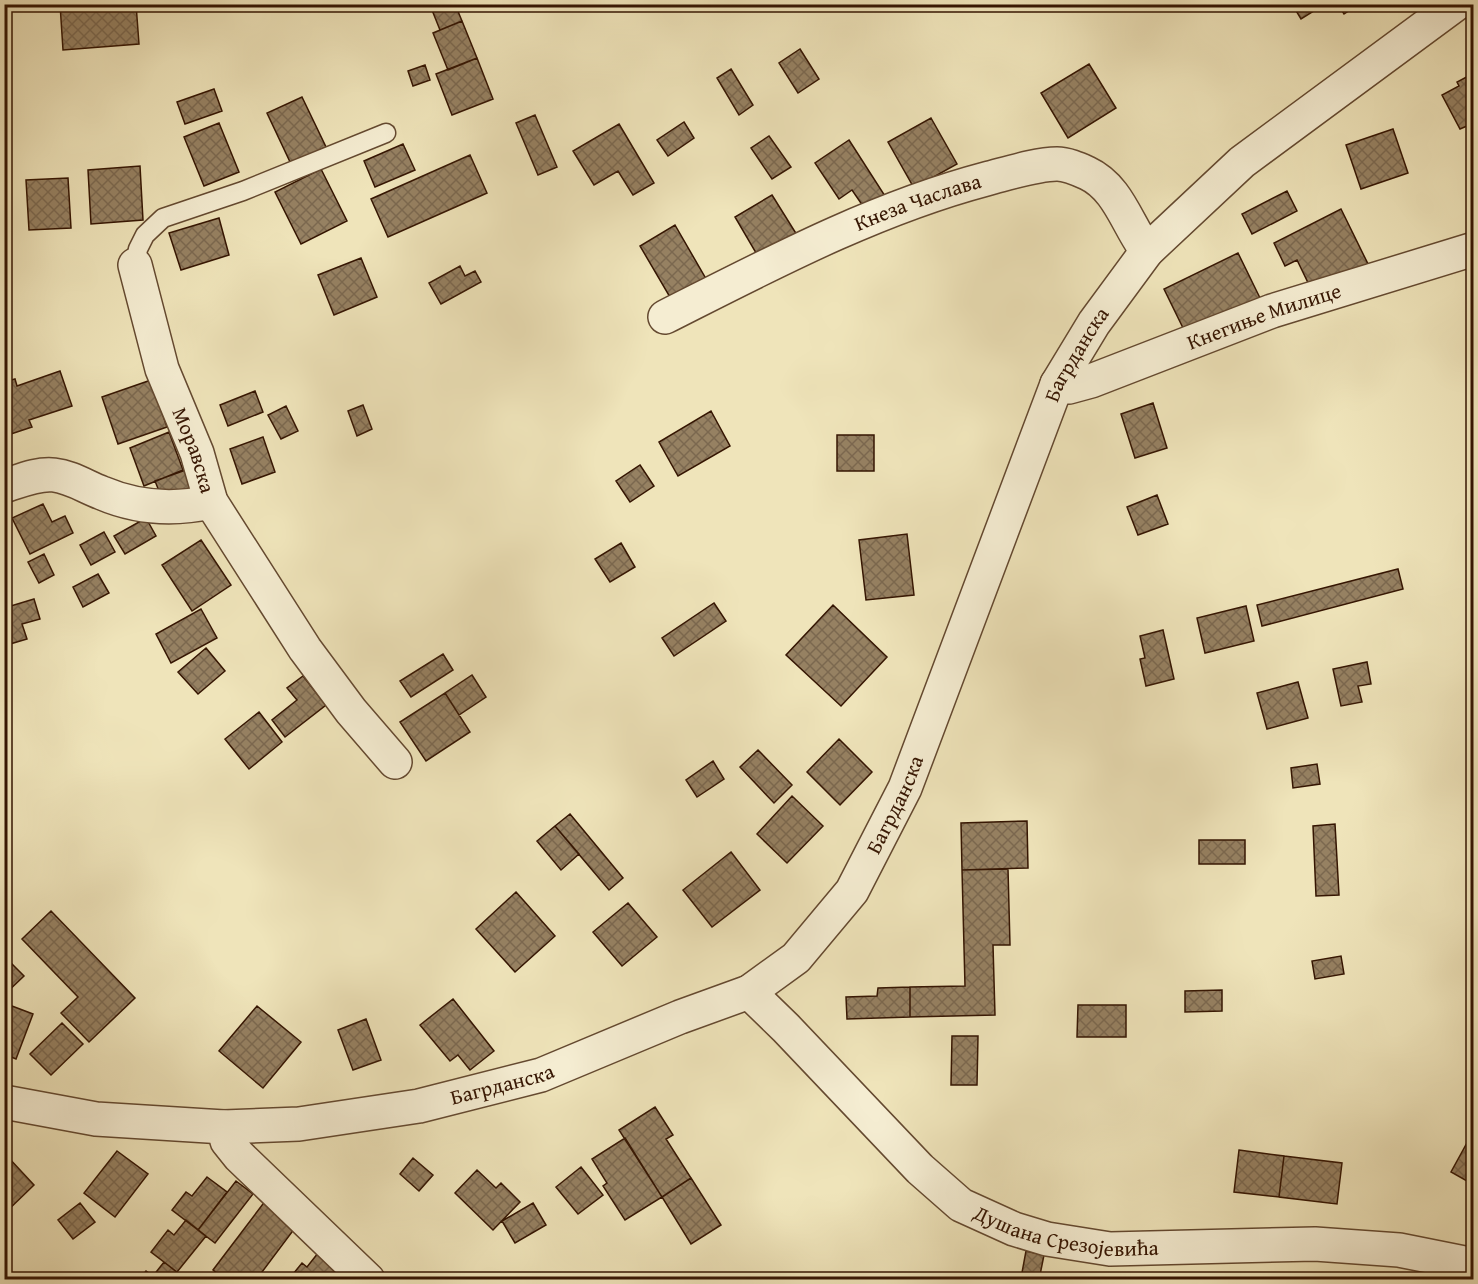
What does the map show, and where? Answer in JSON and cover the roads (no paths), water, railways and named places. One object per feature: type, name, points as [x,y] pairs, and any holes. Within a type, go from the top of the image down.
[{"type":"street","name":"Багрданска","points":[[4,1102],[96,1119],[224,1128],[298,1125],[418,1106],[541,1075],[680,1017],[749,992],[796,958],[852,891],[905,788],[1057,384],[1094,323],[1147,251],[1242,162],[1456,4]]},
{"type":"street","name":"Кнеза Часлава","points":[[665,316],[838,232],[946,190],[1015,171],[1057,164],[1090,174],[1104,184],[1119,202],[1136,237],[1147,251]]},
{"type":"street","name":"Кнегиње Милице","points":[[1057,384],[1069,387],[1091,381],[1272,311],[1473,249]]},
{"type":"street","name":"Моравска","points":[[4,486],[37,476],[53,475],[132,504],[189,507],[211,502],[197,453],[162,369],[135,265]]},
{"type":"street","points":[[211,502],[305,649],[351,711],[395,762]]},
{"type":"street","name":"Душана Срезојевића","points":[[749,992],[920,1169],[961,1205],[1014,1229],[1047,1239],[1110,1249],[1315,1244],[1399,1250],[1473,1265]]},
{"type":"street","points":[[224,1128],[227,1141],[239,1156],[368,1280]]},
{"type":"lane","points":[[135,265],[138,249],[145,235],[163,218],[243,191],[386,133]]}]
